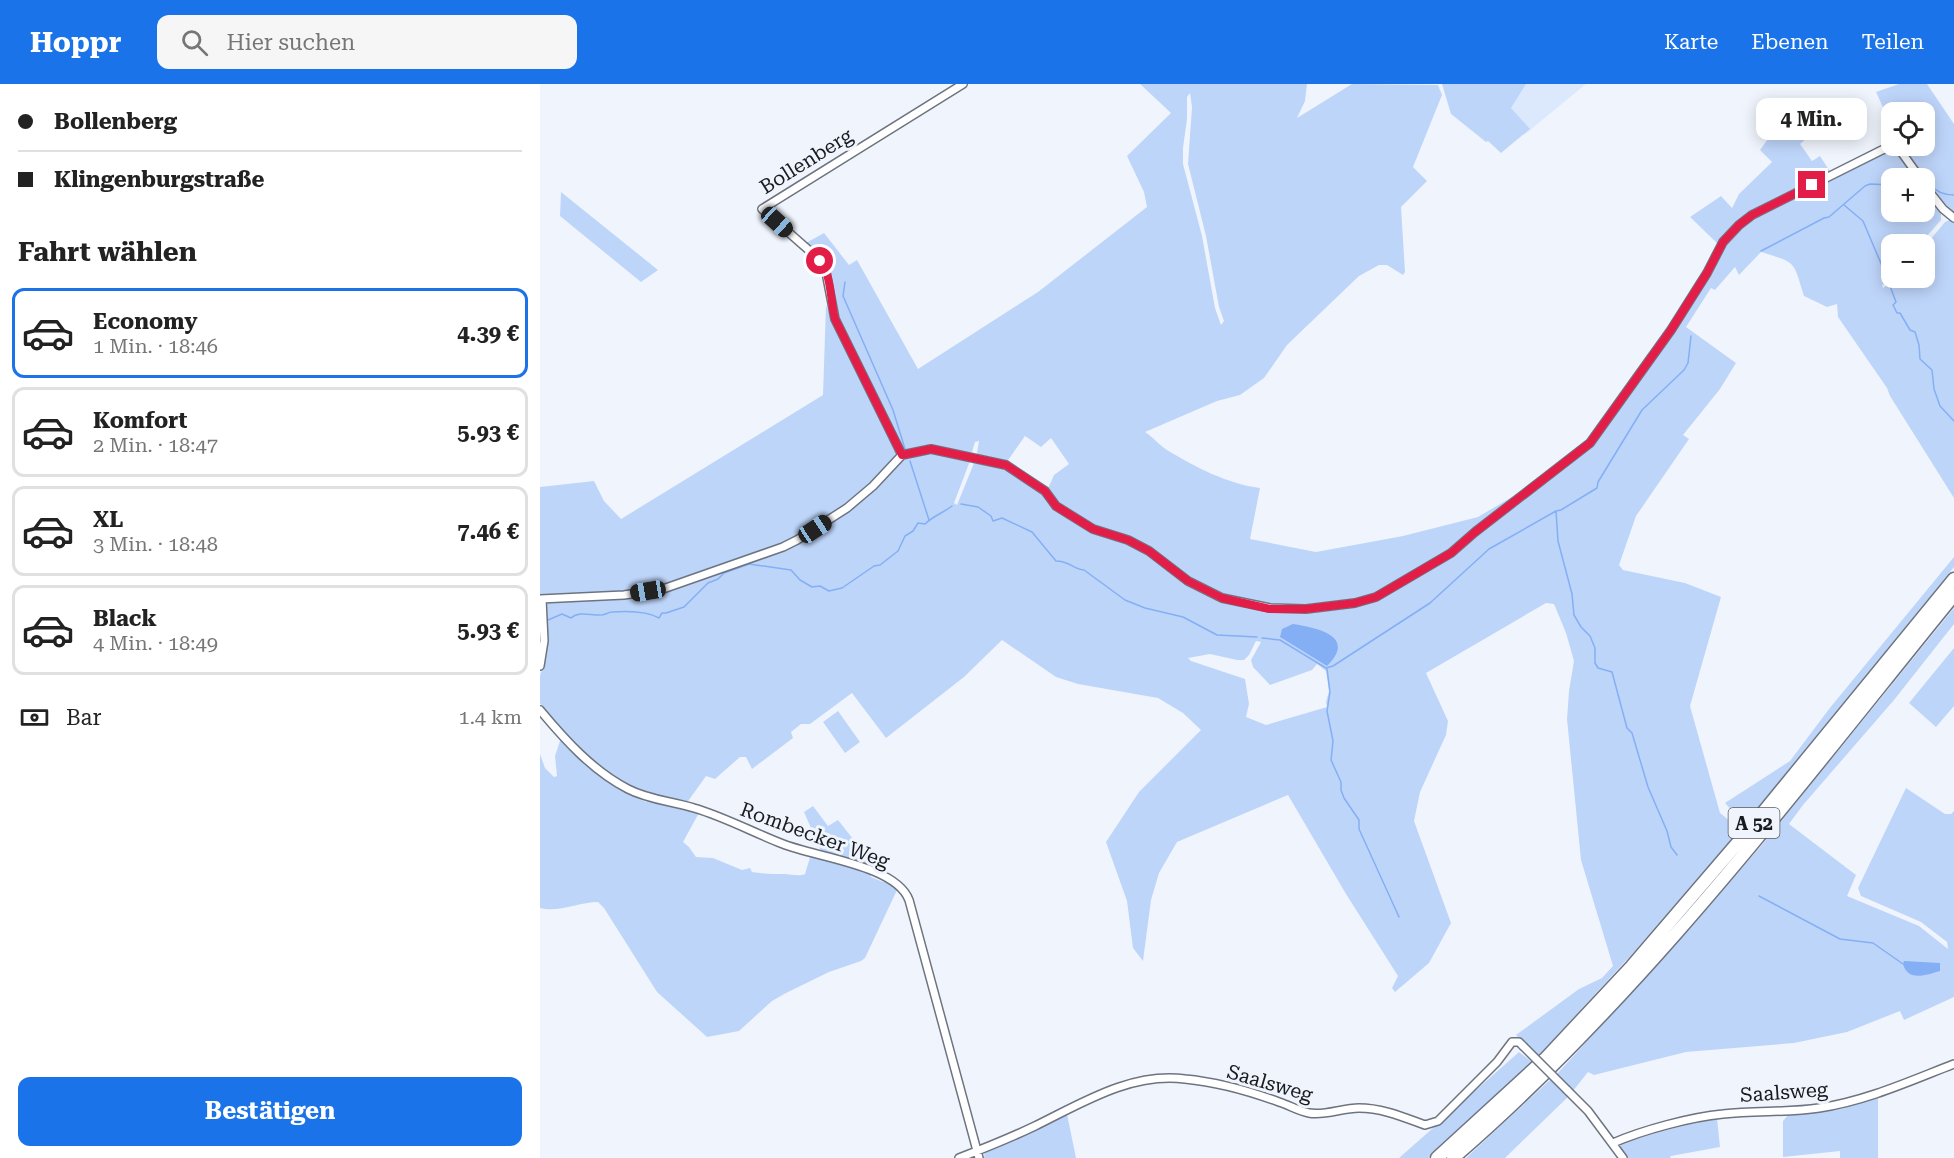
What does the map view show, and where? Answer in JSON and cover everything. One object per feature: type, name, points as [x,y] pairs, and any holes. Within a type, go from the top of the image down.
[{"type":"highway","name":"A 52","points":[[1437,1158],[1545,1059],[1632,966],[1747,832],[1954,579]]},
{"type":"highway","name":"A 52","points":[[1453,1158],[1553,1066],[1640,974],[1754,841],[1954,595]]},
{"type":"street","name":"Bollenberg","points":[[902,455],[835,319],[825,267],[762,209],[963,84]]},
{"type":"street","points":[[540,666],[544,647],[541,599],[624,595],[663,589],[791,544],[847,508],[873,486],[902,455],[931,449],[1006,465],[1045,491],[1056,506],[1093,529],[1128,540],[1149,551],[1188,581],[1222,598],[1270,609],[1306,609],[1355,603],[1376,597],[1451,553],[1590,443],[1671,330],[1707,273],[1723,242],[1739,225],[1752,215],[1881,150]]},
{"type":"street","points":[[1935,199],[1954,218]]},
{"type":"street","name":"Rombecker Weg","points":[[540,710],[592,765],[640,795],[703,811],[790,847],[860,866],[902,887],[909,900],[978,1154]]},
{"type":"street","name":"Saalsweg","points":[[959,1158],[978,1154],[1134,1081],[1171,1078],[1196,1080],[1232,1088],[1309,1113],[1321,1114],[1360,1108],[1373,1109],[1431,1125],[1438,1121],[1497,1062],[1512,1042],[1519,1042],[1587,1110],[1614,1144],[1663,1127],[1711,1115],[1779,1112],[1839,1105],[1954,1064]]},
{"type":"street","points":[[1614,1144],[1623,1158]]},
{"type":"shaded area","points":[[1140,84],[1307,84],[1305,101],[1297,118],[1352,84],[1438,85],[1442,95],[1413,167],[1427,181],[1401,207],[1405,272],[1403,275],[1387,265],[1379,265],[1359,276],[1287,345],[1264,378],[1240,395],[1217,401],[1145,432],[1167,450],[1200,468],[1236,483],[1260,488],[1250,539],[1316,552],[1403,536],[1478,517],[1517,494],[1518,496],[1449,551],[1405,576],[1408,580],[1476,534],[1592,446],[1725,243],[1736,230],[1753,217],[1881,152],[1881,156],[1902,156],[1911,168],[1881,168],[1881,222],[1935,222],[1935,202],[1941,211],[1941,220],[1929,234],[1881,234],[1881,288],[1935,288],[1935,234],[1945,222],[1954,218],[1954,498],[1887,388],[1838,317],[1837,304],[1827,307],[1804,296],[1798,276],[1788,262],[1761,252],[1739,275],[1735,267],[1715,290],[1711,288],[1686,327],[1736,363],[1720,389],[1683,435],[1689,439],[1636,516],[1619,565],[1623,570],[1685,583],[1721,597],[1690,706],[1720,813],[1740,829],[1632,954],[1538,1056],[1516,1035],[1579,989],[1602,978],[1613,966],[1581,860],[1567,719],[1574,661],[1554,604],[1546,603],[1426,673],[1448,721],[1446,735],[1420,792],[1414,821],[1451,923],[1429,963],[1395,992],[1392,988],[1398,976],[1346,894],[1288,795],[1177,842],[1159,873],[1151,900],[1143,961],[1133,948],[1127,901],[1106,842],[1139,792],[1201,730],[1183,713],[1158,698],[1078,684],[1056,677],[1002,640],[964,677],[886,738],[852,693],[810,724],[801,724],[791,732],[793,738],[752,769],[746,757],[740,757],[715,779],[706,776],[686,804],[650,796],[608,775],[580,751],[540,703],[540,676],[547,650],[545,606],[549,601],[570,600],[573,594],[540,595],[540,487],[594,481],[604,501],[621,519],[823,395],[826,305],[838,335],[901,461],[927,451],[970,461],[954,503],[957,505],[974,463],[1005,468],[1044,494],[1054,507],[1095,526],[1057,504],[1047,491],[1054,475],[1069,464],[1051,438],[1041,447],[1025,436],[1006,463],[979,458],[977,453],[979,441],[975,442],[972,452],[968,455],[927,446],[910,451],[903,449],[844,332],[835,308],[832,279],[827,262],[806,243],[824,233],[849,265],[857,260],[918,369],[1038,292],[1147,207],[1144,192],[1127,156],[1171,113]],"holes":[[[1190,93],[1192,107],[1188,164],[1224,321],[1221,325],[1215,308],[1202,236],[1183,164],[1187,97]],[[1256,641],[1261,642],[1251,660],[1253,667],[1270,685],[1312,670],[1317,664],[1326,671],[1329,691],[1327,707],[1266,725],[1246,717],[1249,704],[1245,679],[1188,658],[1210,654],[1244,660]]]},
{"type":"shaded area","points":[[1442,84],[1526,84],[1511,108],[1530,129],[1501,153],[1451,114]]},
{"type":"shaded area","points":[[1464,84],[1586,84],[1524,135]]},
{"type":"shaded area","points":[[1899,84],[1927,84],[1954,124],[1954,214],[1935,195],[1935,168],[1916,168],[1908,156],[1935,156],[1935,102],[1881,103],[1876,92]]},
{"type":"shaded area","points":[[1786,114],[1807,138],[1800,144],[1812,161],[1820,156],[1831,173],[1751,213],[1718,244],[1690,217],[1721,196],[1732,208],[1739,194],[1772,162],[1760,150]]},
{"type":"shaded area","points":[[561,192],[658,270],[641,282],[560,216]]},
{"type":"shaded area","points":[[1954,557],[1954,567],[1744,824],[1725,803],[1790,761],[1829,709]]},
{"type":"shaded area","points":[[1954,608],[1954,624],[1894,700],[1789,824],[1856,875],[1847,896],[1919,926],[1948,949],[1947,942],[1921,922],[1861,896],[1858,888],[1906,788],[1945,814],[1951,814],[1954,811],[1954,997],[1904,1020],[1900,1011],[1847,1032],[1794,1043],[1686,1052],[1594,1075],[1588,1072],[1573,1091],[1556,1075],[1668,953],[1761,846]]},
{"type":"shaded area","points":[[1954,648],[1954,706],[1936,727],[1909,703]]},
{"type":"shaded area","points":[[838,711],[860,742],[845,753],[823,722]]},
{"type":"shaded area","points":[[561,738],[633,796],[646,802],[649,800],[700,811],[683,842],[696,857],[713,858],[742,870],[750,868],[752,872],[799,875],[805,874],[811,854],[833,859],[896,886],[897,890],[865,958],[829,972],[772,1001],[739,1031],[707,1037],[657,992],[598,902],[554,909],[540,908],[540,754],[545,768],[554,777],[557,776],[555,756]]},
{"type":"shaded area","points":[[813,806],[828,826],[838,820],[873,864],[871,869],[821,851],[804,812]]},
{"type":"shaded area","points":[[1519,1052],[1532,1062],[1428,1158],[1399,1158]]},
{"type":"shaded area","points":[[1551,1079],[1569,1096],[1505,1158],[1466,1158]]},
{"type":"shaded area","points":[[1878,1096],[1878,1158],[1840,1158],[1840,1151],[1783,1157],[1783,1121],[1788,1115],[1841,1109]]},
{"type":"shaded area","points":[[1067,1114],[1076,1158],[984,1158],[985,1150],[1033,1131]]},
{"type":"shaded area","points":[[1717,1118],[1720,1147],[1670,1158],[1627,1158],[1620,1148],[1621,1144],[1662,1131]]},
{"type":"water","points":[[1293,624],[1323,631],[1336,641],[1338,647],[1335,656],[1327,666],[1280,637],[1282,629]]},
{"type":"water","points":[[1904,961],[1940,963],[1940,971],[1913,975],[1905,970]]},
{"type":"waterway","points":[[1761,251],[1829,217],[1865,186],[1881,184]]},
{"type":"waterway","points":[[1935,190],[1940,193],[1954,195]]},
{"type":"waterway","points":[[1844,205],[1863,221],[1881,263]]},
{"type":"waterway","points":[[845,282],[843,296],[893,410],[905,449]]},
{"type":"waterway","points":[[1891,288],[1896,302],[1893,305],[1897,313],[1900,313],[1910,330],[1915,332],[1920,359],[1932,370],[1934,389],[1940,406],[1954,421]]},
{"type":"waterway","points":[[1262,638],[1280,640],[1326,668],[1333,666],[1430,603],[1489,549],[1597,488],[1598,482],[1642,410],[1684,370],[1688,363],[1691,336]]},
{"type":"waterway","points":[[910,461],[929,520]]},
{"type":"waterway","points":[[961,504],[978,507],[991,516],[993,521],[1002,518],[1032,532],[1056,561],[1065,562],[1084,570],[1125,600],[1145,608],[1183,617],[1217,635],[1257,637]]},
{"type":"waterway","points":[[548,620],[562,614],[571,618],[581,614],[601,615],[610,612],[643,613],[659,618],[662,613],[684,607],[708,583],[718,579],[724,573],[749,564],[791,570],[800,580],[812,587],[820,586],[829,591],[842,588],[898,551],[905,536],[913,531],[918,523],[925,524],[952,506]]},
{"type":"waterway","points":[[1556,511],[1558,541],[1572,594],[1574,615],[1590,636],[1595,648],[1595,663],[1598,668],[1612,672],[1627,728],[1632,733],[1648,787],[1667,831],[1671,847],[1677,855]]},
{"type":"waterway","points":[[1327,669],[1330,692],[1327,711],[1333,741],[1331,760],[1341,782],[1344,798],[1359,820],[1359,829],[1399,917]]},
{"type":"waterway","points":[[1759,896],[1840,939],[1873,943],[1903,964]]},
{"type":"route","points":[[820,261],[825,267],[835,319],[902,455],[931,449],[1006,465],[1045,491],[1056,506],[1093,529],[1128,540],[1149,551],[1188,581],[1222,598],[1270,609],[1306,609],[1355,603],[1376,597],[1451,553],[1590,443],[1671,330],[1707,273],[1723,242],[1752,215],[1812,185]]}]
